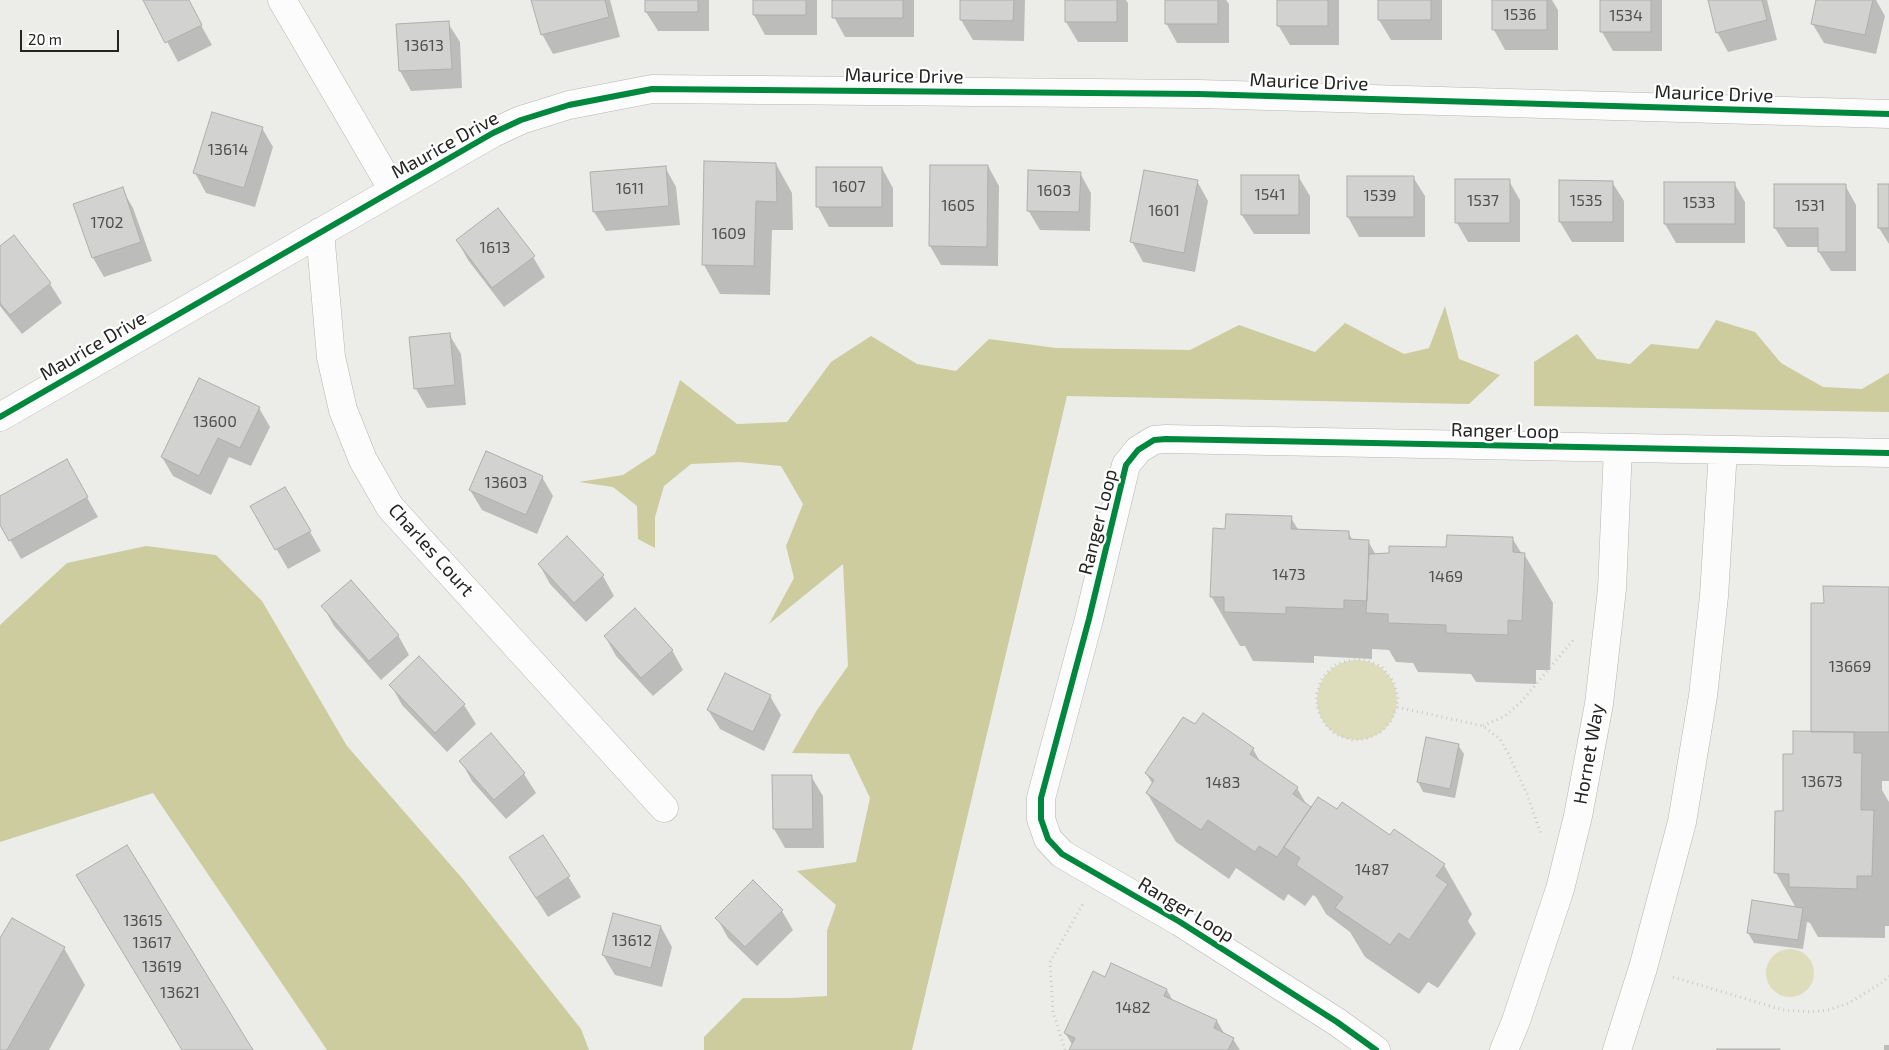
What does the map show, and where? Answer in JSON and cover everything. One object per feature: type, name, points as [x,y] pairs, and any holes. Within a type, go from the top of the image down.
[{"type":"street","points":[[282,0],[393,190]]},
{"type":"street","name":"Maurice Drive","points":[[0,417],[494,133],[521,120],[570,105],[652,88],[1199,94],[1889,114]]},
{"type":"street","name":"Charles Court","points":[[320,232],[331,357],[343,410],[363,460],[390,507],[664,808]]},
{"type":"street","name":"Ranger Loop","points":[[1376,1050],[1337,1022],[1180,922],[1062,854],[1048,839],[1041,819],[1041,798],[1089,619],[1126,465],[1138,450],[1154,440],[1166,439],[1889,453]]},
{"type":"street","name":"Hornet Way","points":[[1504,1050],[1560,888],[1578,816],[1599,704],[1612,589],[1618,448]]},
{"type":"street","points":[[1617,1050],[1643,968],[1682,822],[1703,696],[1714,596],[1723,450]]},
{"type":"path","points":[[1483,726],[1506,716],[1521,702],[1576,636]]},
{"type":"path","points":[[1354,659],[1367,660],[1382,667],[1394,682],[1398,697],[1397,707],[1392,721],[1382,731],[1366,739],[1352,740],[1335,734],[1324,724],[1318,711],[1316,695],[1322,678],[1336,664],[1354,659]]},
{"type":"path","points":[[1397,707],[1483,726],[1500,739],[1528,794],[1544,842]]},
{"type":"path","points":[[1065,1050],[1053,1012],[1050,962],[1100,876]]},
{"type":"path","points":[[1643,968],[1783,1010],[1810,1012],[1829,1010],[1849,1003],[1889,976]]},
{"type":"green space","points":[[1445,306],[1459,359],[1500,375],[1469,404],[1067,396],[912,1050],[704,1050],[704,1037],[743,998],[827,996],[827,931],[836,905],[797,871],[856,862],[870,798],[849,754],[792,753],[817,710],[848,666],[843,564],[769,624],[794,578],[786,546],[803,504],[781,466],[739,462],[691,464],[664,486],[655,517],[655,548],[638,539],[637,506],[613,487],[579,482],[623,475],[655,454],[680,380],[737,424],[787,422],[831,362],[871,336],[917,364],[956,371],[989,339],[1056,348],[1190,350],[1239,325],[1315,352],[1345,323],[1404,354],[1429,348]]},
{"type":"green space","points":[[1716,320],[1755,332],[1781,363],[1823,387],[1862,389],[1889,373],[1889,412],[1534,406],[1534,362],[1577,334],[1597,359],[1630,364],[1651,344],[1698,349]]},
{"type":"green space","points":[[146,546],[216,555],[262,601],[347,746],[461,877],[581,1029],[589,1050],[327,1050],[153,793],[0,842],[0,625],[67,563]]},
{"type":"green space","points":[[1357,660],[1372,663],[1385,672],[1394,685],[1397,700],[1394,715],[1385,728],[1372,737],[1357,740],[1342,737],[1329,728],[1320,715],[1317,700],[1320,685],[1329,672],[1342,663]]},
{"type":"green space","points":[[1790,949],[1799,951],[1807,956],[1812,964],[1814,973],[1812,982],[1807,990],[1799,995],[1790,997],[1781,995],[1773,990],[1768,982],[1766,973],[1768,964],[1773,956],[1781,951]]},
{"type":"building","points":[[143,0],[189,0],[202,25],[165,43]]},
{"type":"building","points":[[531,0],[605,0],[609,17],[541,35]]},
{"type":"building","points":[[645,0],[698,0],[698,12],[645,12]]},
{"type":"building","points":[[753,0],[806,0],[806,15],[753,15]]},
{"type":"building","points":[[832,0],[903,0],[903,18],[832,18]]},
{"type":"building","points":[[960,0],[1014,0],[1013,21],[960,20]]},
{"type":"building","points":[[1065,0],[1117,0],[1117,22],[1065,22]]},
{"type":"building","points":[[1165,0],[1218,0],[1218,24],[1165,24]]},
{"type":"building","points":[[1277,0],[1328,0],[1328,26],[1277,26]]},
{"type":"building","points":[[1378,0],[1431,0],[1431,20],[1378,20]]},
{"type":"building","points":[[1492,0],[1547,0],[1547,30],[1492,30]]},
{"type":"building","points":[[1600,0],[1651,0],[1651,32],[1600,32]]},
{"type":"building","points":[[1708,0],[1762,0],[1767,20],[1716,33]]},
{"type":"building","points":[[1816,0],[1873,0],[1865,35],[1811,24]]},
{"type":"building","points":[[449,21],[452,69],[399,71],[396,24]]},
{"type":"building","points":[[212,112],[263,127],[244,188],[193,173]]},
{"type":"building","points":[[704,161],[776,163],[777,202],[756,201],[754,266],[702,265]]},
{"type":"building","points":[[930,165],[988,165],[987,247],[929,246]]},
{"type":"building","points":[[666,166],[669,206],[593,212],[590,172]]},
{"type":"building","points":[[816,167],[882,167],[882,207],[816,207]]},
{"type":"building","points":[[1028,170],[1081,172],[1079,212],[1027,211]]},
{"type":"building","points":[[1144,170],[1198,180],[1184,253],[1130,242]]},
{"type":"building","points":[[1241,175],[1299,175],[1299,215],[1241,215]]},
{"type":"building","points":[[1347,176],[1414,176],[1414,217],[1347,217]]},
{"type":"building","points":[[1455,179],[1510,179],[1510,223],[1455,223]]},
{"type":"building","points":[[1559,180],[1613,181],[1613,222],[1559,222]]},
{"type":"building","points":[[1664,182],[1735,182],[1735,224],[1664,224]]},
{"type":"building","points":[[1774,184],[1846,184],[1846,252],[1818,252],[1818,228],[1774,228]]},
{"type":"building","points":[[1878,184],[1889,184],[1889,228],[1878,228]]},
{"type":"building","points":[[123,187],[141,242],[92,258],[73,204]]},
{"type":"building","points":[[498,208],[535,256],[492,288],[456,240]]},
{"type":"building","points":[[14,235],[51,283],[10,315],[0,303],[0,246]]},
{"type":"building","points":[[450,333],[455,385],[414,389],[409,337]]},
{"type":"building","points":[[199,378],[260,407],[240,448],[218,438],[199,476],[161,457]]},
{"type":"building","points":[[486,451],[543,476],[526,515],[469,490]]},
{"type":"building","points":[[67,459],[88,497],[9,541],[0,525],[0,496]]},
{"type":"building","points":[[285,487],[311,531],[275,550],[250,506]]},
{"type":"building","points":[[1226,514],[1292,516],[1291,529],[1349,531],[1349,539],[1369,540],[1367,601],[1344,600],[1344,609],[1286,607],[1286,614],[1224,612],[1224,597],[1210,597],[1213,528],[1225,529]]},
{"type":"building","points":[[1447,535],[1513,537],[1513,552],[1525,553],[1522,621],[1508,620],[1508,635],[1446,633],[1446,625],[1388,623],[1388,614],[1366,613],[1369,554],[1389,553],[1389,546],[1446,547]]},
{"type":"building","points":[[567,536],[604,575],[574,603],[538,564]]},
{"type":"building","points":[[351,580],[399,635],[369,661],[321,606]]},
{"type":"building","points":[[1823,586],[1889,587],[1889,732],[1811,732],[1811,603],[1824,603]]},
{"type":"building","points":[[635,608],[673,650],[641,678],[604,636]]},
{"type":"building","points":[[419,656],[465,704],[435,733],[389,685]]},
{"type":"building","points":[[725,673],[771,695],[753,732],[707,710]]},
{"type":"building","points":[[1203,713],[1254,748],[1250,754],[1298,787],[1293,794],[1311,807],[1277,857],[1259,846],[1255,852],[1208,820],[1201,830],[1146,793],[1154,780],[1145,773],[1183,717],[1195,724]]},
{"type":"building","points":[[1793,731],[1854,732],[1854,753],[1862,753],[1861,810],[1874,810],[1872,876],[1857,876],[1857,889],[1789,887],[1789,874],[1774,873],[1775,811],[1783,811],[1783,754],[1793,754]]},
{"type":"building","points":[[491,733],[525,773],[494,800],[459,761]]},
{"type":"building","points":[[1426,737],[1459,744],[1450,789],[1417,782]]},
{"type":"building","points":[[772,775],[812,775],[813,829],[773,829]]},
{"type":"building","points":[[1318,797],[1337,809],[1342,802],[1390,835],[1394,829],[1445,864],[1436,876],[1448,884],[1409,940],[1399,933],[1390,945],[1335,908],[1343,897],[1296,865],[1300,858],[1284,847]]},
{"type":"building","points":[[543,835],[570,876],[536,898],[509,857]]},
{"type":"building","points":[[127,845],[253,1050],[182,1050],[76,875]]},
{"type":"building","points":[[753,880],[783,910],[745,947],[715,918]]},
{"type":"building","points":[[1752,900],[1803,908],[1798,940],[1747,933]]},
{"type":"building","points":[[613,913],[661,926],[651,968],[602,955]]},
{"type":"building","points":[[12,918],[65,947],[7,1050],[0,1050],[0,938]]},
{"type":"building","points":[[1111,963],[1167,989],[1164,996],[1217,1020],[1214,1028],[1234,1038],[1228,1050],[1069,1050],[1075,1038],[1064,1033],[1093,971],[1105,977]]},
{"type":"building","points":[[1780,1049],[1780,1050],[1717,1050]]},
{"type":"cycle path","points":[[0,417],[493,133],[521,120],[569,105],[652,89],[1199,94],[1889,114]]},
{"type":"cycle path","points":[[1376,1050],[1337,1022],[1180,922],[1062,854],[1048,839],[1041,819],[1041,798],[1089,619],[1126,465],[1138,450],[1154,440],[1166,439],[1889,453]]}]
